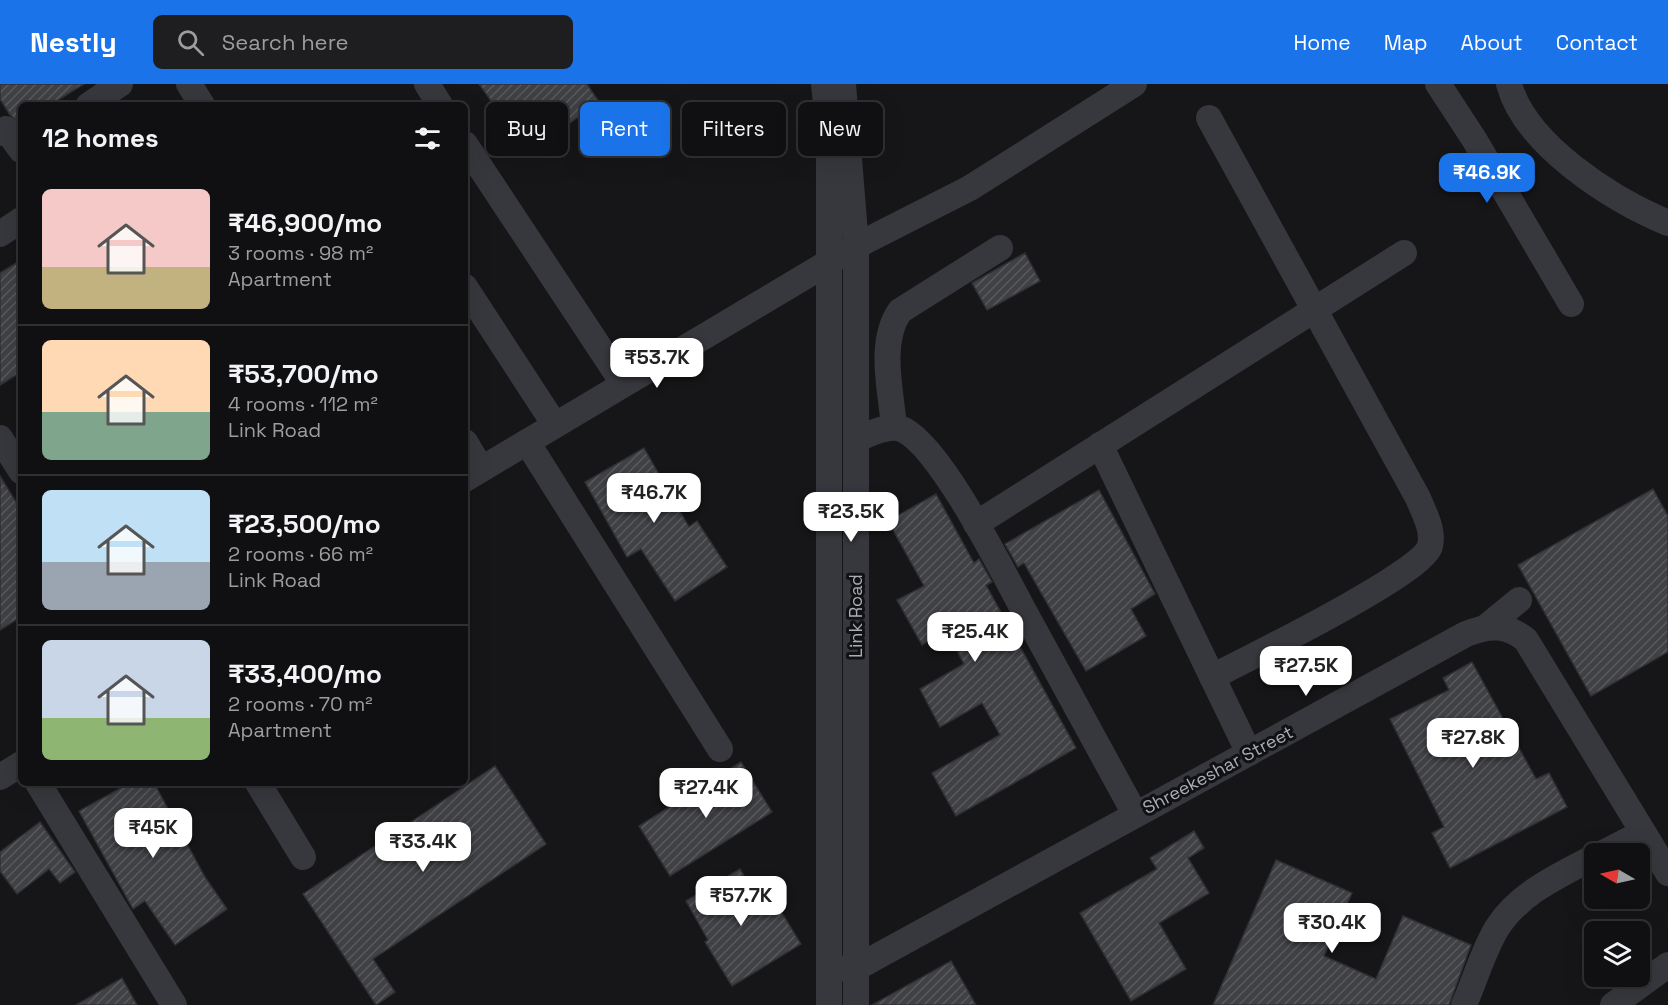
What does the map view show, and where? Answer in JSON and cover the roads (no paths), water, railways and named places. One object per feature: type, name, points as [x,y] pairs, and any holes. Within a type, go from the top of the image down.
[{"type":"street","points":[[93,102],[120,84]]},
{"type":"street","points":[[189,84],[200,102]]},
{"type":"street","points":[[427,84],[438,102]]},
{"type":"street","name":"Link Road","points":[[824,84],[829,134],[829,1005]]},
{"type":"street","name":"Link Road","points":[[843,84],[856,246],[856,1005]]},
{"type":"street","points":[[468,454],[473,474],[856,246],[970,188],[1134,84]]},
{"type":"street","points":[[1438,84],[1474,139],[1571,304]]},
{"type":"street","points":[[1507,88],[1538,134],[1567,161],[1616,196],[1668,223]]},
{"type":"street","points":[[1209,118],[1418,498],[1431,531],[1430,548],[1420,562],[1390,582],[1212,677]]},
{"type":"street","points":[[0,133],[6,129],[18,146]]},
{"type":"street","points":[[468,149],[624,383]]},
{"type":"street","points":[[0,234],[18,222]]},
{"type":"street","points":[[894,427],[888,341],[894,319],[900,311],[999,248]]},
{"type":"street","points":[[976,524],[1404,253]]},
{"type":"street","points":[[468,292],[555,425]]},
{"type":"street","points":[[857,439],[894,427],[905,430],[934,460],[976,524],[1136,814]]},
{"type":"street","points":[[0,438],[18,466]]},
{"type":"street","points":[[527,442],[720,749]]},
{"type":"street","points":[[1100,446],[1249,753]]},
{"type":"street","points":[[1486,627],[1518,600]]},
{"type":"street","points":[[1486,627],[1509,628],[1526,640],[1668,873]]},
{"type":"street","name":"Shreekeshar Street","points":[[829,969],[856,968],[1466,634],[1486,627]]},
{"type":"street","points":[[0,777],[18,766]]},
{"type":"street","points":[[41,786],[174,1005]]},
{"type":"street","points":[[260,786],[303,857]]},
{"type":"street","points":[[1622,843],[1642,832]]},
{"type":"street","points":[[1464,1005],[1497,927],[1536,889],[1584,863]]},
{"type":"street","points":[[1612,1005],[1668,964]]}]
